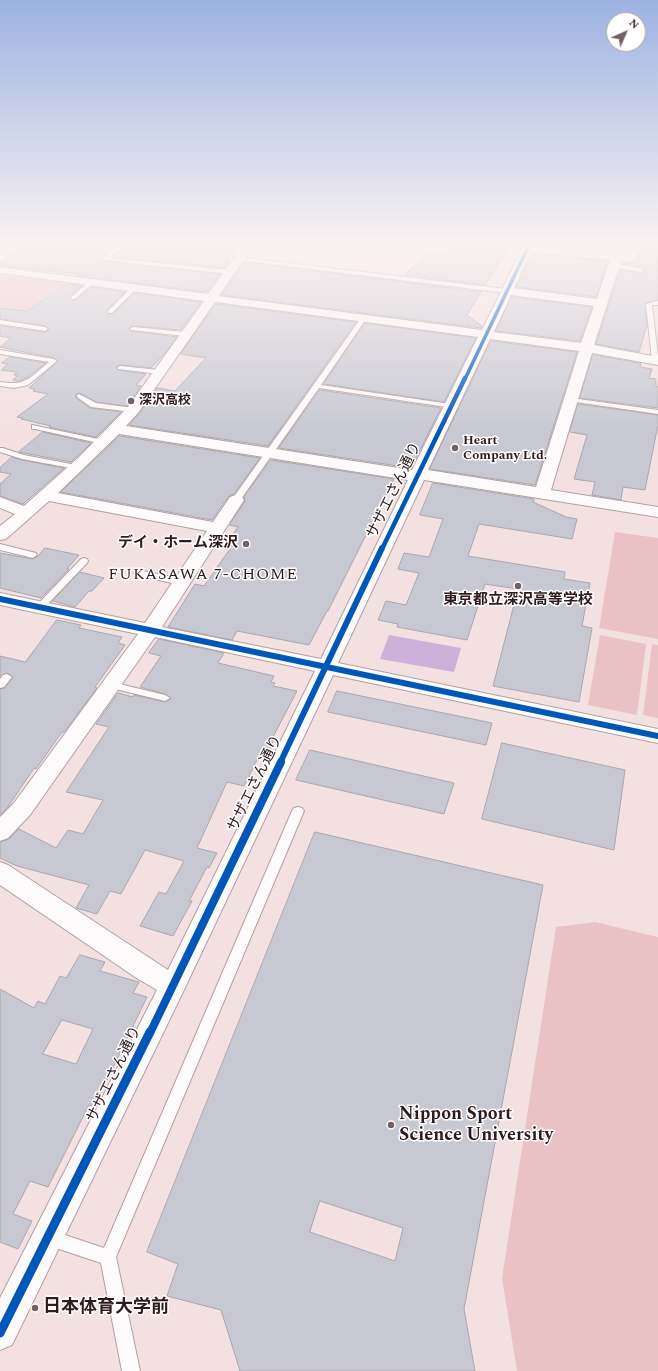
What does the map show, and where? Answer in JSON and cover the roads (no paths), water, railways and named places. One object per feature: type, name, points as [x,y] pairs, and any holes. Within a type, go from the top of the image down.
[{"type":"street","points":[[0,535],[46,496],[117,428],[133,410],[205,307]]},
{"type":"street","points":[[276,307],[587,348],[657,360]]},
{"type":"street","name":"サザエさん通り","points":[[0,1333],[174,986],[498,307]]},
{"type":"street","points":[[542,494],[599,307]]},
{"type":"street","points":[[117,428],[407,475],[431,475],[658,512]]},
{"type":"street","points":[[46,496],[217,528]]},
{"type":"street","points":[[0,832],[22,809],[111,685],[150,630],[236,500]]},
{"type":"street","points":[[0,502],[26,512]]},
{"type":"street","points":[[0,599],[658,736]]},
{"type":"street","points":[[0,872],[147,971],[174,986]]},
{"type":"lane","points":[[110,312],[115,307]]},
{"type":"lane","points":[[650,307],[654,321],[657,360]]},
{"type":"lane","points":[[236,500],[363,319]]},
{"type":"lane","points":[[0,322],[45,329]]},
{"type":"lane","points":[[132,329],[185,334]]},
{"type":"lane","points":[[0,352],[54,361],[26,384],[14,386],[0,384]]},
{"type":"lane","points":[[120,368],[159,372]]},
{"type":"lane","points":[[317,386],[450,406]]},
{"type":"lane","points":[[79,396],[94,405],[133,410]]},
{"type":"lane","points":[[571,400],[658,412]]},
{"type":"lane","points":[[35,427],[102,442]]},
{"type":"lane","points":[[3,450],[22,457],[76,468]]},
{"type":"lane","points":[[0,547],[33,554]]},
{"type":"lane","points":[[40,607],[84,561]]},
{"type":"lane","points":[[138,573],[182,582]]},
{"type":"lane","points":[[111,685],[165,698]]},
{"type":"lane","points":[[131,1371],[108,1257],[298,811]]},
{"type":"lane","points":[[48,1237],[108,1257]]},
{"type":"place","name":"深沢高校","points":[[131,401]]},
{"type":"place","name":"Heart Company Ltd.","points":[[455,448]]},
{"type":"place","name":"デイ・ホーム深沢","points":[[246,544]]},
{"type":"place","name":"東京都立深沢高等学校","points":[[518,586]]},
{"type":"place","name":"Nippon Sport Science University","points":[[391,1125]]},
{"type":"place","name":"日本体育大学前","points":[[35,1308]]},
{"type":"district","name":"FUKASAWA 7-CHOME","points":[[203,576]]}]
